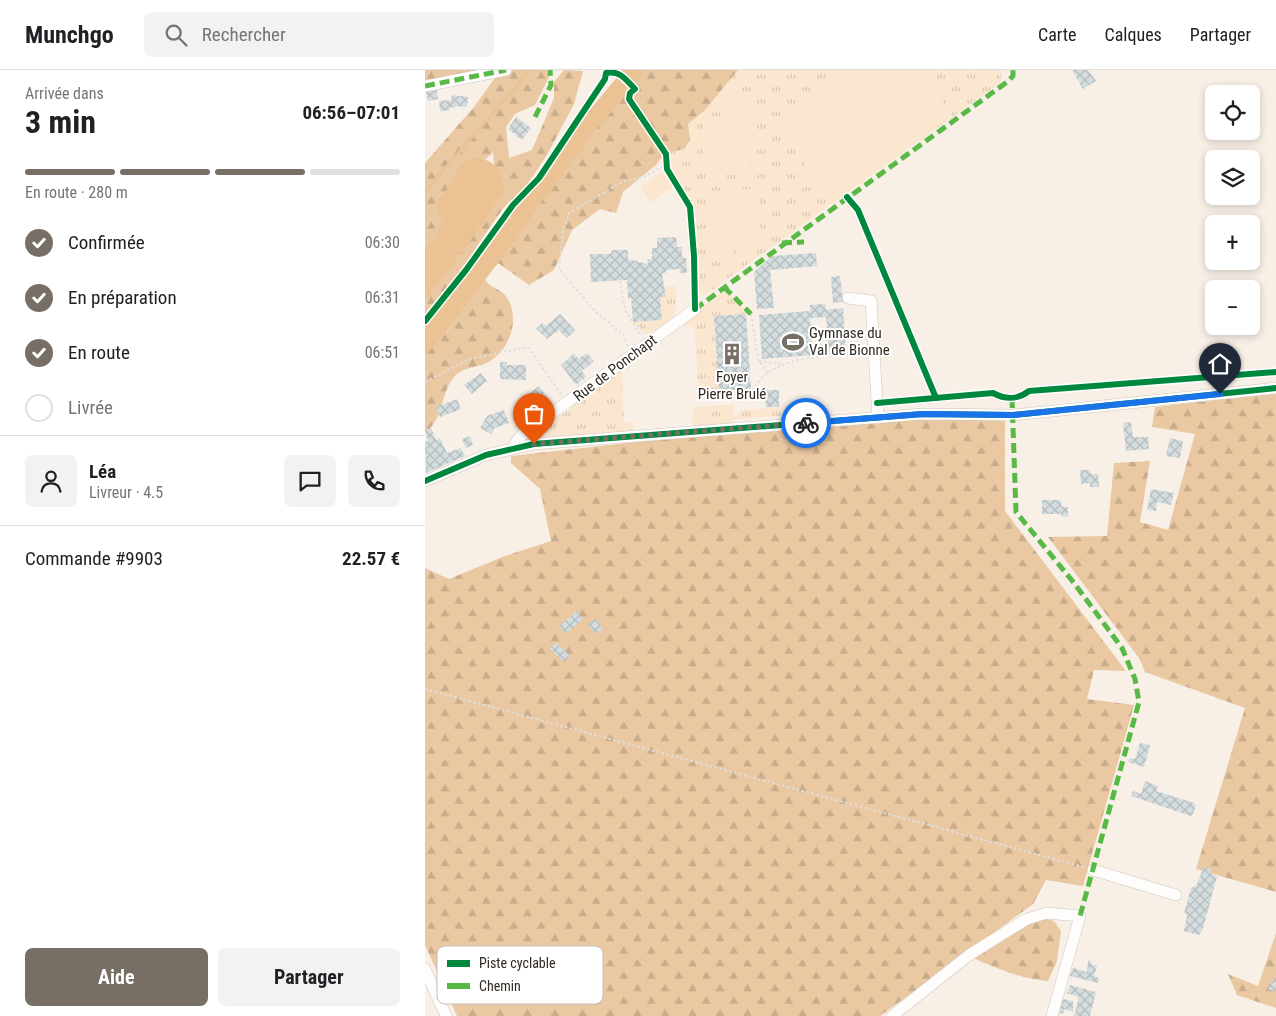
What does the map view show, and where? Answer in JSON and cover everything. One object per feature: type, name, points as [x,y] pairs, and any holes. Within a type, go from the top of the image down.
[{"type":"street","points":[[425,86],[506,70]]},
{"type":"street","points":[[848,298],[871,302],[878,418]]},
{"type":"street","name":"Rue de Ponchapt","points":[[517,447],[516,442],[522,435],[695,309]]},
{"type":"street","points":[[425,481],[486,455],[517,447],[577,440],[923,414],[1013,415],[1276,388]]},
{"type":"street","points":[[1093,870],[1176,896]]},
{"type":"street","points":[[892,1016],[969,955],[1027,919],[1047,914],[1080,916],[1052,1016]]},
{"type":"street","points":[[425,969],[437,996]]},
{"type":"street","points":[[441,1004],[446,1016]]},
{"type":"path","points":[[632,356],[623,335],[594,310],[559,269],[563,232],[569,213],[585,202],[620,182],[647,176],[665,164]]},
{"type":"path","points":[[620,281],[625,310],[630,321],[647,344]]},
{"type":"path","points":[[751,314],[759,361],[768,373]]},
{"type":"path","points":[[425,382],[469,359],[528,347],[568,403]]},
{"type":"path","points":[[759,361],[783,364],[826,357],[874,354]]},
{"type":"path","points":[[753,391],[756,384],[768,373],[783,364]]},
{"type":"path","points":[[697,378],[718,377]]},
{"type":"path","points":[[425,688],[1093,870]]},
{"type":"green space","points":[[425,70],[547,70],[549,77],[535,105],[515,114],[506,127],[509,158],[532,150],[554,98],[554,82],[564,70],[583,71],[574,104],[547,155],[527,185],[504,207],[473,252],[486,281],[504,294],[509,302],[513,321],[508,340],[504,348],[490,361],[463,370],[455,376],[450,382],[436,420],[425,433],[425,290],[496,187],[493,152],[483,162],[425,259],[425,163],[474,107],[495,78],[425,84]]},
{"type":"green space","points":[[621,70],[738,70],[704,111],[688,124],[690,139],[685,149],[665,153],[656,165],[623,192],[616,213],[600,209],[572,230],[554,270],[529,285],[484,253],[556,176],[600,112]]},
{"type":"green space","points":[[738,70],[941,70],[951,84],[970,70],[1002,70],[1000,83],[702,296],[698,290],[693,209],[666,160],[669,152],[686,149],[690,139],[688,125],[704,111]]},
{"type":"green space","points":[[855,70],[920,70],[952,115],[832,202],[777,126]]},
{"type":"green space","points":[[941,70],[970,70],[951,84]]},
{"type":"green space","points":[[751,96],[752,116],[726,117],[725,97]]},
{"type":"green space","points":[[752,119],[753,142],[703,145],[702,121]]},
{"type":"green space","points":[[749,147],[750,174],[706,176],[704,150]]},
{"type":"green space","points":[[663,171],[673,187],[650,203],[640,187]]},
{"type":"green space","points":[[759,189],[761,241],[707,243],[705,191]]},
{"type":"green space","points":[[734,245],[734,259],[708,260],[707,247]]},
{"type":"green space","points":[[676,286],[676,304],[673,318],[664,328],[646,334],[633,322],[662,320],[660,297],[666,297],[665,287]]},
{"type":"green space","points":[[723,292],[730,294],[747,312],[746,314],[714,316],[719,390],[734,390],[729,396],[699,398],[694,326],[681,326],[681,322]]},
{"type":"green space","points":[[631,361],[629,369],[622,369],[624,422],[633,422],[633,429],[631,431],[543,438],[534,436],[533,433],[539,428],[570,409],[580,397]]},
{"type":"green space","points":[[1276,393],[1276,892],[1196,869],[1245,708],[1145,672],[1139,658],[1048,537],[1107,536],[1114,463],[1150,461],[1140,522],[1168,530],[1195,434],[1152,427],[1155,407]]},
{"type":"green space","points":[[733,404],[734,416],[739,415],[739,411],[779,407],[781,416],[737,419],[726,425],[694,427],[692,423],[693,407]]},
{"type":"green space","points":[[1005,411],[1005,511],[1126,671],[1094,670],[1087,699],[1134,705],[1083,886],[1046,880],[1033,904],[880,1016],[457,1016],[452,1004],[603,1004],[603,946],[437,946],[437,972],[425,945],[425,568],[449,579],[505,556],[551,541],[540,489],[511,463],[511,456],[699,435]]},
{"type":"green space","points":[[1043,918],[1054,921],[1061,931],[1057,961],[1048,981],[1019,976],[973,958],[1011,931]]},
{"type":"green space","points":[[1276,933],[1276,1008],[1237,995],[1228,974],[1258,986]]},
{"type":"shaded area","points":[[473,158],[486,160],[496,167],[504,184],[504,191],[469,243],[425,300],[425,248],[436,238],[442,221],[435,206],[436,203],[449,187],[460,166]]},
{"type":"building","points":[[1072,70],[1088,70],[1096,81],[1083,89]]},
{"type":"building","points":[[437,90],[438,99],[428,101],[426,92]]},
{"type":"building","points":[[452,95],[468,97],[467,107],[455,106],[455,108],[450,107],[450,110],[440,111],[439,101],[451,100]]},
{"type":"building","points":[[516,117],[531,128],[522,140],[508,129]]},
{"type":"building","points":[[676,237],[677,247],[682,247],[682,258],[686,258],[687,273],[680,273],[680,269],[666,270],[666,273],[662,273],[666,297],[660,297],[662,320],[633,322],[631,298],[628,298],[627,280],[591,282],[590,254],[611,254],[611,250],[628,250],[628,259],[648,264],[647,259],[652,259],[652,248],[657,248],[657,238]]},
{"type":"building","points":[[816,253],[817,266],[770,270],[774,308],[757,309],[754,272],[772,256]]},
{"type":"building","points":[[840,276],[843,302],[833,303],[831,277]]},
{"type":"building","points":[[825,304],[826,310],[843,308],[846,353],[829,354],[826,317],[810,318],[813,355],[762,359],[759,315],[810,311],[810,305]]},
{"type":"building","points":[[560,314],[575,330],[567,338],[559,330],[547,339],[536,329],[542,323],[546,326]]},
{"type":"building","name":"Foyer Pierre Brulé","points":[[746,314],[751,389],[719,391],[714,316]]},
{"type":"building","points":[[574,353],[578,359],[587,353],[594,361],[582,371],[586,377],[576,385],[561,365]]},
{"type":"building","points":[[500,362],[507,362],[507,365],[526,365],[526,380],[500,379]]},
{"type":"building","points":[[481,373],[487,381],[472,394],[464,385]]},
{"type":"building","points":[[539,386],[548,398],[546,399],[548,402],[537,410],[535,407],[531,410],[522,399]]},
{"type":"building","points":[[765,390],[779,390],[779,407],[766,407]]},
{"type":"building","points":[[457,399],[461,409],[440,417],[436,407]]},
{"type":"building","points":[[504,410],[509,423],[495,428],[491,434],[480,428],[487,416]]},
{"type":"building","points":[[1131,422],[1133,437],[1148,437],[1149,449],[1126,451],[1123,423]]},
{"type":"building","points":[[431,428],[436,440],[440,438],[447,453],[461,448],[465,456],[426,473],[425,442],[428,441],[425,431]]},
{"type":"building","points":[[470,436],[473,445],[466,448],[462,439]]},
{"type":"building","points":[[1170,438],[1183,441],[1180,458],[1166,456]]},
{"type":"building","points":[[1080,470],[1090,470],[1091,474],[1098,474],[1099,487],[1090,487],[1090,483],[1081,484]]},
{"type":"building","points":[[1151,489],[1174,493],[1171,505],[1157,502],[1156,511],[1147,510]]},
{"type":"building","points":[[1042,500],[1061,500],[1061,506],[1068,507],[1068,517],[1061,516],[1061,514],[1042,514]]},
{"type":"building","points":[[577,611],[583,619],[565,634],[559,626]]},
{"type":"building","points":[[596,619],[603,629],[595,634],[588,624]]},
{"type":"building","points":[[557,643],[570,656],[564,662],[550,649]]},
{"type":"building","points":[[1140,743],[1150,745],[1144,767],[1128,762],[1129,758],[1135,759]]},
{"type":"building","points":[[1145,781],[1158,786],[1156,791],[1194,803],[1196,806],[1193,814],[1191,816],[1131,796],[1133,791],[1141,794]]},
{"type":"building","points":[[1204,867],[1211,869],[1210,873],[1217,876],[1203,929],[1199,935],[1184,931],[1187,915],[1184,913],[1191,888],[1196,886]]},
{"type":"building","points":[[1088,960],[1091,961],[1091,964],[1097,966],[1094,976],[1099,978],[1098,983],[1070,976],[1073,968],[1087,972]]},
{"type":"building","points":[[1273,978],[1276,980],[1275,992],[1268,989]]},
{"type":"building","points":[[1070,985],[1096,992],[1090,1016],[1074,1016],[1079,997],[1067,993]]},
{"type":"building","points":[[1062,999],[1073,1001],[1073,1012],[1064,1009],[1063,1014],[1058,1013]]},
{"type":"waterway","points":[[425,343],[509,234],[566,153],[574,147],[581,134],[635,70]]},
{"type":"waterway","points":[[425,191],[527,74]]},
{"type":"marked path","points":[[425,86],[506,70]]},
{"type":"marked path","points":[[535,117],[551,85],[550,70]]},
{"type":"marked path","points":[[695,309],[1007,82],[1013,76],[1013,70]]},
{"type":"marked path","points":[[782,243],[804,242]]},
{"type":"marked path","points":[[724,287],[751,314]]},
{"type":"marked path","points":[[1012,398],[1016,512],[1074,583],[1122,648],[1135,679],[1139,702],[1080,916]]},
{"type":"cycle path","points":[[425,321],[466,270],[513,205],[539,178],[605,79],[606,73],[611,72],[622,76],[635,89],[630,93],[629,99],[666,154],[667,169],[690,207],[694,256],[695,309]]},
{"type":"cycle path","points":[[847,197],[858,210],[936,398]]},
{"type":"cycle path","points":[[877,403],[993,393],[1011,398],[1029,391],[1276,372]]},
{"type":"cycle path","points":[[425,481],[486,455],[534,444],[923,414],[1013,415],[1276,388]]},
{"type":"way so far","points":[[534,444],[806,423]]},
{"type":"place","name":"Gymnase du Val de Bionne","points":[[793,342]]},
{"type":"place","name":"Foyer Pierre Brulé","points":[[732,354]]},
{"type":"route","points":[[806,423],[923,414],[1013,415],[1220,394]]}]
